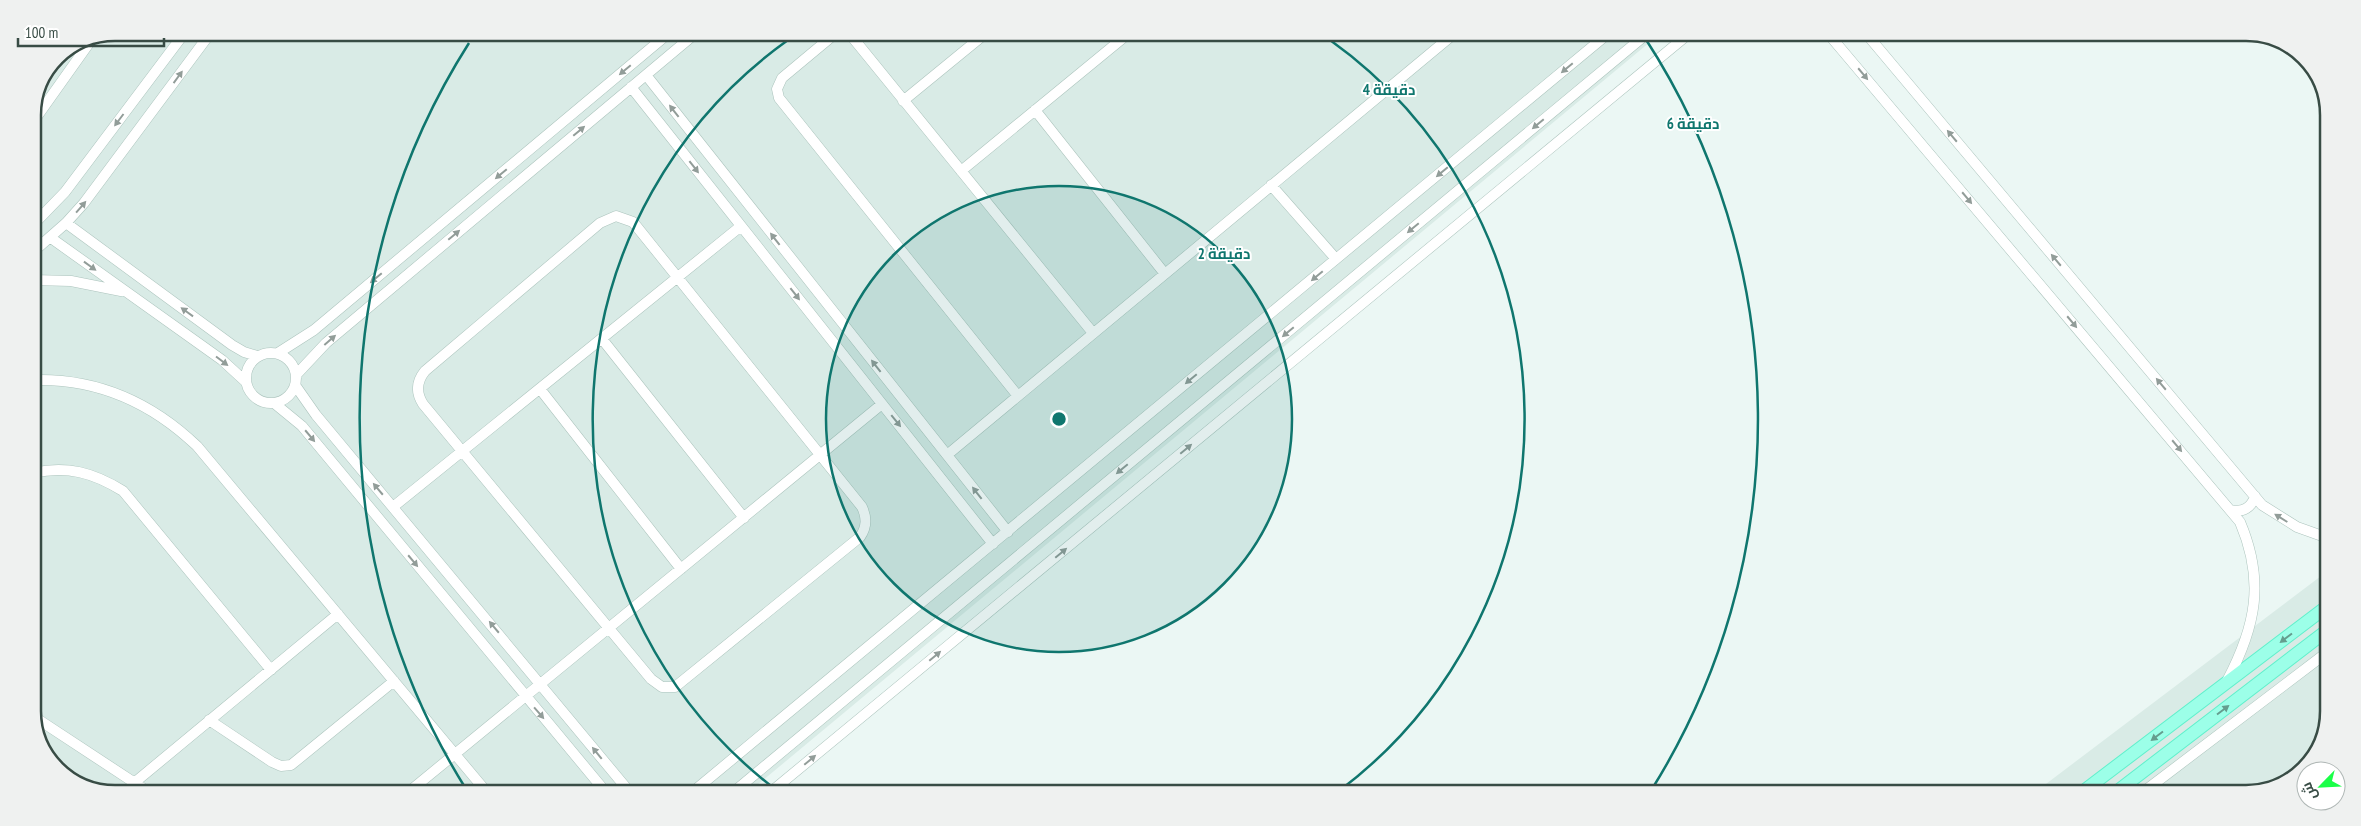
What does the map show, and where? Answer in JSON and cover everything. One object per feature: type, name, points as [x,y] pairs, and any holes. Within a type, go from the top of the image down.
[{"type":"main road","points":[[2092,785],[2320,612]]},
{"type":"main road","points":[[2126,785],[2320,639]]},
{"type":"street","points":[[41,217],[65,192],[178,41]]},
{"type":"street","points":[[41,246],[51,238],[84,203],[205,41]]},
{"type":"street","points":[[246,382],[248,367],[257,356],[267,353],[278,353],[314,330],[659,41]]},
{"type":"street","points":[[51,238],[222,360],[246,382],[254,396],[263,402],[274,403],[285,399],[296,380],[326,343],[686,41]]},
{"type":"street","points":[[826,41],[782,78],[778,85],[778,98],[1018,396]]},
{"type":"street","points":[[855,41],[1093,333]]},
{"type":"street","points":[[904,100],[974,41]]},
{"type":"street","points":[[961,171],[1119,41]]},
{"type":"street","points":[[947,455],[1445,41]]},
{"type":"street","points":[[701,785],[1599,41]]},
{"type":"street","points":[[742,785],[1638,41]]},
{"type":"street","points":[[778,785],[1680,41]]},
{"type":"street","points":[[1834,41],[2240,522],[2246,534],[2253,562],[2255,589],[2253,617],[2248,637],[2225,684]]},
{"type":"street","points":[[1872,41],[2262,505],[2285,521],[2320,535]]},
{"type":"street","points":[[42,110],[86,48]]},
{"type":"street","points":[[646,75],[1008,532]]},
{"type":"street","points":[[631,87],[993,544]]},
{"type":"street","points":[[1035,110],[1165,274]]},
{"type":"street","points":[[1271,185],[1336,259]]},
{"type":"street","points":[[616,216],[633,222],[862,507],[866,522],[863,533],[691,677],[675,687],[662,687],[656,684],[608,629],[462,452],[420,399],[418,387],[421,376],[600,223],[616,216]]},
{"type":"street","points":[[66,223],[232,345],[257,356]]},
{"type":"street","points":[[393,508],[741,226]]},
{"type":"street","points":[[41,280],[71,281],[127,292]]},
{"type":"street","points":[[602,338],[744,518]]},
{"type":"street","points":[[278,353],[292,364],[296,380],[310,408],[624,785]]},
{"type":"street","points":[[41,380],[68,381],[109,390],[141,404],[166,418],[197,446],[481,785]]},
{"type":"street","points":[[540,389],[680,569]]},
{"type":"street","points":[[274,403],[302,426],[600,785]]},
{"type":"street","points":[[417,785],[882,404]]},
{"type":"street","points":[[41,472],[57,469],[81,471],[103,478],[123,491],[271,670]]},
{"type":"street","points":[[2231,510],[2246,509],[2252,503],[2255,496]]},
{"type":"street","points":[[134,783],[338,614]]},
{"type":"street","points":[[2153,785],[2320,658]]},
{"type":"street","points":[[209,720],[272,762],[286,766],[300,760],[394,681]]},
{"type":"street","points":[[42,722],[137,785]]},
{"type":"shaded area","points":[[116,41],[1651,41],[757,785],[116,785],[92,781],[74,772],[51,748],[45,734],[41,715],[41,116],[47,87],[54,74],[74,54],[87,47]]},
{"type":"shaded area","points":[[2320,577],[2320,710],[2316,734],[2304,756],[2299,761],[2296,761],[2296,764],[2287,772],[2265,782],[2245,785],[2045,785]]}]
